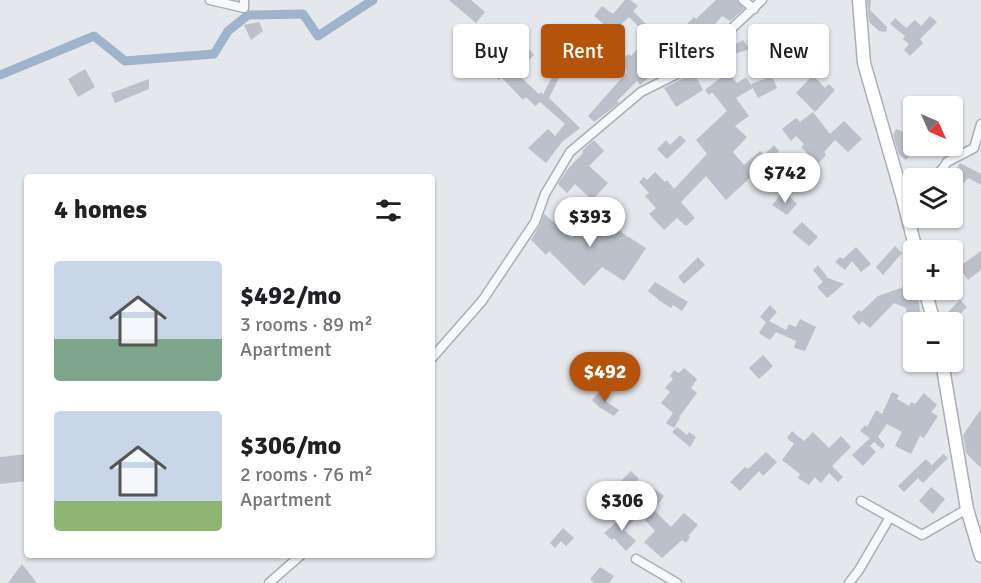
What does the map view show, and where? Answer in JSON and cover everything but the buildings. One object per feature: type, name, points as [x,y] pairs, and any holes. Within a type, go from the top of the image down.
[{"type":"main road","points":[[859,0],[864,63],[903,178]]},
{"type":"main road","points":[[944,372],[967,509],[981,556]]},
{"type":"street","points":[[210,0],[244,8],[244,0]]},
{"type":"street","points":[[742,0],[754,9]]},
{"type":"street","points":[[435,355],[482,301],[522,242],[535,222],[545,194],[570,152],[641,92],[691,67],[762,0]]},
{"type":"street","points":[[942,168],[947,162],[974,148],[981,124]]},
{"type":"street","points":[[861,501],[922,535],[967,509]]},
{"type":"street","points":[[849,583],[890,517]]},
{"type":"street","points":[[269,583],[298,558]]},
{"type":"street","points":[[636,559],[677,583]]},
{"type":"waterway","points":[[0,75],[94,36],[125,61],[214,54],[228,31],[248,15],[303,14],[318,36],[373,0]]}]
